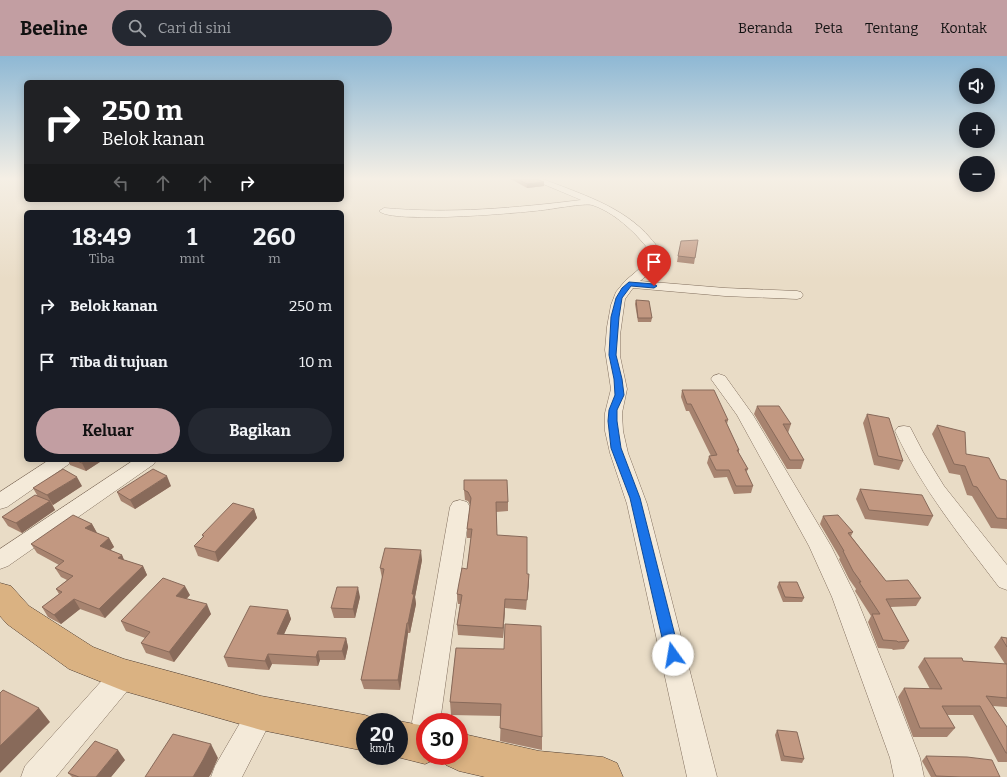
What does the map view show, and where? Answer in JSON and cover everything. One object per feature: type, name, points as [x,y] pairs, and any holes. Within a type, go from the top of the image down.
[{"type":"highway","points":[[0,595],[18,615],[81,658],[124,675],[261,713],[356,731]]},
{"type":"highway","points":[[468,754],[540,770],[603,777]]},
{"type":"street","points":[[393,212],[426,214],[479,212]]},
{"type":"street","points":[[611,212],[634,228],[654,250],[654,258],[650,266],[624,289],[619,298],[615,317],[612,355],[618,379],[619,395],[613,410],[612,421],[616,448],[635,498],[702,777]]},
{"type":"street","points":[[629,284],[797,295]]},
{"type":"street","points":[[719,379],[745,415],[820,546],[844,597],[877,681],[905,758],[909,777]]},
{"type":"street","points":[[904,431],[922,467],[941,496],[1007,581]]},
{"type":"street","points":[[0,502],[59,462]]},
{"type":"street","points":[[0,560],[144,462]]},
{"type":"street","points":[[423,713],[460,507]]},
{"type":"street","points":[[36,777],[124,675]]},
{"type":"street","points":[[226,777],[261,713]]},
{"type":"building","points":[[698,240],[695,258],[678,256],[681,241]]},
{"type":"building","points":[[636,300],[649,301],[652,318],[638,318]]},
{"type":"building","points":[[682,390],[714,390],[728,420],[725,420],[739,450],[737,450],[748,469],[745,469],[753,486],[736,486],[729,470],[716,470],[709,456],[717,455],[691,404],[687,404]]},
{"type":"building","points":[[757,406],[779,406],[791,424],[783,424],[804,460],[790,460]]},
{"type":"building","points":[[867,414],[889,418],[903,461],[878,456]]},
{"type":"building","points":[[937,425],[965,432],[966,454],[989,458],[1000,479],[1006,480],[1007,519],[997,518],[977,487],[973,486],[965,466],[954,464]]},
{"type":"building","points":[[63,469],[77,477],[47,495],[33,488]]},
{"type":"building","points":[[153,469],[167,476],[130,500],[117,492]]},
{"type":"building","points":[[464,480],[507,480],[508,502],[496,502],[497,535],[527,537],[527,574],[529,574],[527,600],[505,599],[503,628],[457,625],[462,595],[457,594],[462,568],[467,569],[472,529],[467,529],[471,498],[468,492],[464,490]]},
{"type":"building","points":[[860,489],[922,495],[933,516],[869,510]]},
{"type":"building","points":[[35,495],[50,501],[16,523],[2,517]]},
{"type":"building","points":[[233,503],[254,509],[215,552],[194,546],[204,536],[202,535]]},
{"type":"building","points":[[73,515],[92,524],[85,528],[109,538],[100,546],[122,555],[118,558],[143,566],[99,609],[74,599],[54,615],[42,607],[62,592],[56,589],[73,576],[55,568],[64,561],[31,544]]},
{"type":"building","points":[[838,515],[853,532],[848,533],[886,581],[908,580],[921,598],[886,599],[909,641],[898,642],[883,640],[872,614],[880,614],[859,582],[861,582],[853,571],[844,551],[823,516]]},
{"type":"building","points":[[385,548],[421,550],[412,594],[414,594],[407,623],[398,680],[361,680],[384,569],[380,568]]},
{"type":"building","points":[[163,578],[185,586],[176,596],[207,604],[169,652],[141,643],[150,632],[121,621]]},
{"type":"building","points":[[779,582],[797,582],[804,598],[785,597]]},
{"type":"building","points":[[337,587],[358,587],[353,609],[331,608]]},
{"type":"building","points":[[250,606],[288,610],[277,634],[346,638],[342,651],[318,651],[316,657],[268,654],[265,661],[224,657]]},
{"type":"building","points":[[505,624],[541,626],[542,737],[500,728],[501,704],[450,702],[456,648],[504,649]]},
{"type":"building","points":[[1001,637],[1007,638],[1007,647]]},
{"type":"building","points":[[924,658],[962,658],[963,661],[1007,664],[1007,698],[986,696],[1007,727],[1007,753],[980,706],[942,706],[955,728],[920,728],[904,688],[942,689]]},
{"type":"building","points":[[3,690],[39,708],[0,746],[0,693]]},
{"type":"building","points":[[777,730],[797,732],[804,759],[784,756]]},
{"type":"building","points":[[173,734],[211,744],[193,777],[145,777]]},
{"type":"building","points":[[95,741],[118,750],[96,777],[79,777],[68,773]]},
{"type":"building","points":[[926,756],[967,757],[992,760],[1000,777],[936,776]]},
{"type":"route","points":[[654,286],[629,284],[619,298],[615,317],[612,355],[618,379],[619,395],[613,410],[612,421],[616,448],[635,498],[673,655]]}]
